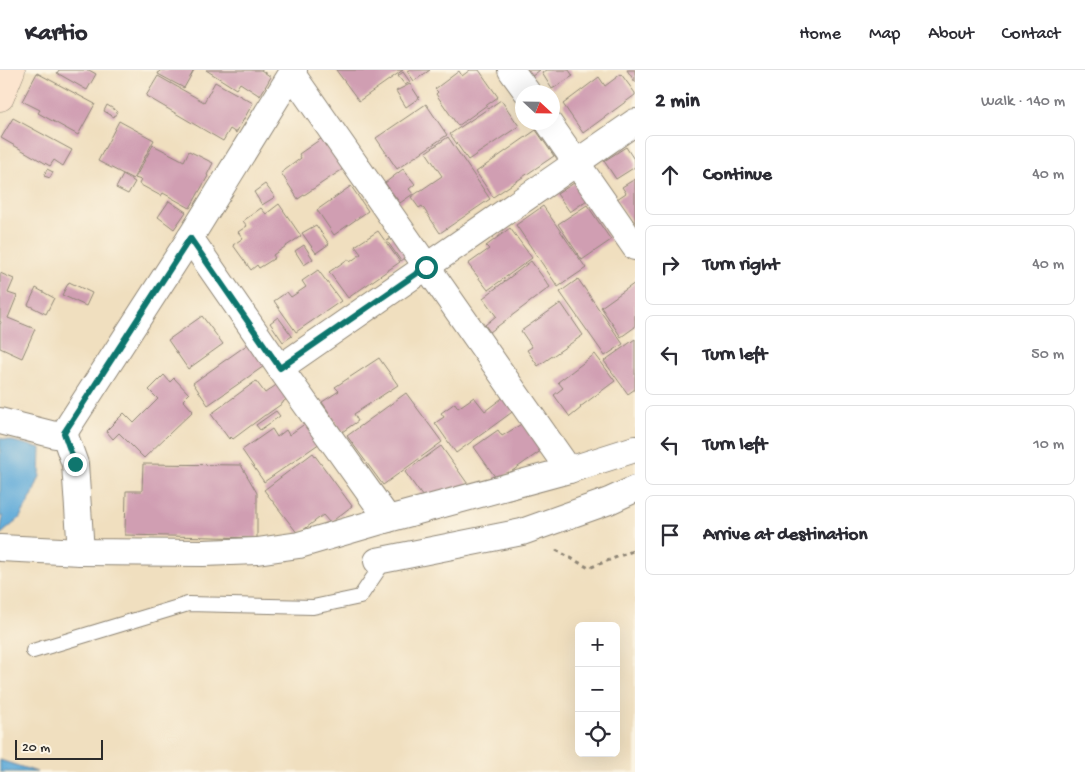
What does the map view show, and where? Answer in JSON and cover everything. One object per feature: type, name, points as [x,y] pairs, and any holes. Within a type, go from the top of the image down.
[{"type":"main road","points":[[0,98],[11,70]]},
{"type":"street","points":[[511,70],[522,85]]},
{"type":"street","points":[[0,421],[55,435],[64,433],[190,238],[293,72],[426,267],[569,470]]},
{"type":"street","points":[[280,368],[635,122]]},
{"type":"street","points":[[553,130],[635,247]]},
{"type":"street","points":[[190,238],[388,519]]},
{"type":"street","points":[[64,433],[75,464],[81,552]]},
{"type":"street","points":[[0,548],[81,552],[203,553],[257,551],[299,545],[569,470],[635,449]]},
{"type":"street","points":[[381,560],[522,532],[609,501],[635,489]]},
{"type":"lane","points":[[33,651],[188,604],[313,607],[360,597],[381,560]]},
{"type":"path","points":[[556,550],[590,568],[635,550]]},
{"type":"water","points":[[0,438],[41,448],[40,476],[32,496],[19,519],[0,535],[3,516],[0,517]]},
{"type":"water","points":[[0,760],[37,772],[0,772]]},
{"type":"building","points":[[59,70],[89,70],[96,74],[87,90],[57,73]]},
{"type":"building","points":[[160,70],[194,70],[184,88],[158,74]]},
{"type":"building","points":[[206,70],[261,70],[271,77],[260,96],[240,83],[236,89]]},
{"type":"building","points":[[336,70],[403,70],[359,101]]},
{"type":"building","points":[[430,70],[414,81],[407,71]]},
{"type":"building","points":[[470,70],[479,70],[498,97],[458,126],[436,94],[438,92],[435,89],[459,71],[462,76]]},
{"type":"building","points":[[526,70],[540,70],[531,77]]},
{"type":"building","points":[[547,70],[569,70],[573,76],[558,85],[550,85],[542,73]]},
{"type":"building","points":[[627,70],[635,70],[635,82]]},
{"type":"building","points":[[403,72],[410,82],[405,85],[398,76]]},
{"type":"building","points":[[37,73],[95,104],[78,135],[38,113],[40,110],[22,101]]},
{"type":"building","points":[[621,74],[635,95],[583,133],[563,104],[599,77],[605,86]]},
{"type":"building","points":[[158,76],[204,102],[215,82],[253,103],[236,133],[230,129],[223,141],[146,96]]},
{"type":"building","points":[[410,84],[419,98],[406,107],[396,91]]},
{"type":"building","points":[[501,100],[515,120],[515,129],[468,160],[450,134]]},
{"type":"building","points":[[426,104],[447,135],[397,169],[376,138]]},
{"type":"building","points":[[107,105],[117,111],[114,117],[104,111]]},
{"type":"building","points":[[13,118],[72,150],[63,166],[54,160],[50,166],[1,138]]},
{"type":"building","points":[[119,121],[154,140],[133,179],[98,161]]},
{"type":"building","points":[[536,130],[554,156],[493,197],[476,172]]},
{"type":"building","points":[[325,136],[346,167],[298,199],[281,173],[301,158],[299,154]]},
{"type":"building","points":[[448,137],[490,199],[440,233],[422,206],[419,208],[411,197],[442,176],[426,152]]},
{"type":"building","points":[[153,145],[184,161],[189,151],[213,163],[190,208],[163,193],[161,196],[139,184],[141,180],[135,178]]},
{"type":"building","points":[[626,147],[635,161],[635,167],[616,179],[604,161]]},
{"type":"building","points":[[47,169],[53,172],[50,178],[44,176]]},
{"type":"building","points":[[403,169],[415,184],[409,189],[413,194],[400,203],[385,183]]},
{"type":"building","points":[[123,175],[135,182],[128,194],[116,188]]},
{"type":"building","points":[[635,179],[635,223],[633,224],[617,199],[626,193],[622,187]]},
{"type":"building","points":[[574,183],[587,200],[570,212],[557,194]]},
{"type":"building","points":[[265,184],[275,197],[262,205],[254,192]]},
{"type":"building","points":[[351,186],[368,211],[334,235],[317,210]]},
{"type":"building","points":[[169,201],[186,212],[174,229],[158,217]]},
{"type":"building","points":[[279,204],[301,236],[273,255],[275,258],[259,268],[257,265],[251,270],[233,245],[243,238],[238,232],[247,226],[243,221],[261,208],[266,214]]},
{"type":"building","points":[[587,205],[611,240],[582,260],[558,224]]},
{"type":"building","points":[[543,206],[586,268],[558,287],[516,225]]},
{"type":"building","points":[[316,225],[329,244],[316,253],[302,233]]},
{"type":"building","points":[[510,228],[532,258],[488,290],[468,264],[489,249],[486,246]]},
{"type":"building","points":[[378,231],[400,262],[348,298],[329,272],[348,259],[350,262],[361,254],[355,246]]},
{"type":"building","points":[[394,236],[408,256],[401,261],[387,241]]},
{"type":"building","points":[[304,245],[313,259],[304,265],[295,251]]},
{"type":"building","points":[[531,261],[550,287],[490,332],[485,325],[496,316],[483,298]]},
{"type":"building","points":[[318,270],[341,301],[296,332],[274,301],[287,292],[291,297],[306,287],[302,281]]},
{"type":"building","points":[[0,273],[14,279],[8,293],[17,296],[8,318],[35,329],[22,358],[0,348]]},
{"type":"building","points":[[578,279],[623,344],[605,356],[560,292]]},
{"type":"building","points":[[69,282],[92,293],[86,306],[62,295]]},
{"type":"building","points":[[635,283],[635,327],[621,337],[601,307]]},
{"type":"building","points":[[36,288],[54,298],[46,314],[28,305]]},
{"type":"building","points":[[561,303],[583,335],[538,366],[527,350],[532,347],[521,331]]},
{"type":"building","points":[[202,316],[223,344],[188,369],[168,340]]},
{"type":"building","points":[[278,317],[292,336],[283,342],[270,323]]},
{"type":"building","points":[[635,339],[635,389],[628,394],[604,361]]},
{"type":"building","points":[[251,342],[267,364],[208,405],[193,383]]},
{"type":"building","points":[[595,354],[615,381],[580,407],[570,417],[554,395],[563,388],[558,382]]},
{"type":"building","points":[[379,358],[398,385],[354,414],[358,421],[342,432],[322,402],[339,391],[335,387]]},
{"type":"building","points":[[164,375],[170,382],[174,378],[189,394],[183,400],[193,411],[144,458],[119,433],[113,439],[106,431],[124,413],[134,423],[158,399],[149,390]]},
{"type":"building","points":[[256,381],[265,393],[279,383],[289,397],[233,439],[231,437],[229,439],[211,414]]},
{"type":"building","points":[[406,393],[442,442],[383,485],[347,436]]},
{"type":"building","points":[[505,396],[515,410],[456,453],[435,423],[444,417],[441,413],[455,403],[458,408],[474,397],[485,411]]},
{"type":"building","points":[[276,411],[280,416],[260,430],[256,425]]},
{"type":"building","points":[[306,423],[320,443],[264,482],[242,450],[272,429],[277,437],[286,430],[289,435]]},
{"type":"building","points":[[523,423],[542,450],[498,481],[474,447],[498,430],[502,436]]},
{"type":"building","points":[[441,446],[470,487],[425,500],[405,472]]},
{"type":"building","points":[[313,453],[352,506],[330,523],[323,515],[298,534],[264,490]]},
{"type":"building","points":[[143,464],[241,465],[257,493],[257,538],[125,535],[126,491],[142,491]]},
{"type":"route","points":[[75,464],[64,433],[190,238],[280,368],[426,267]]}]
